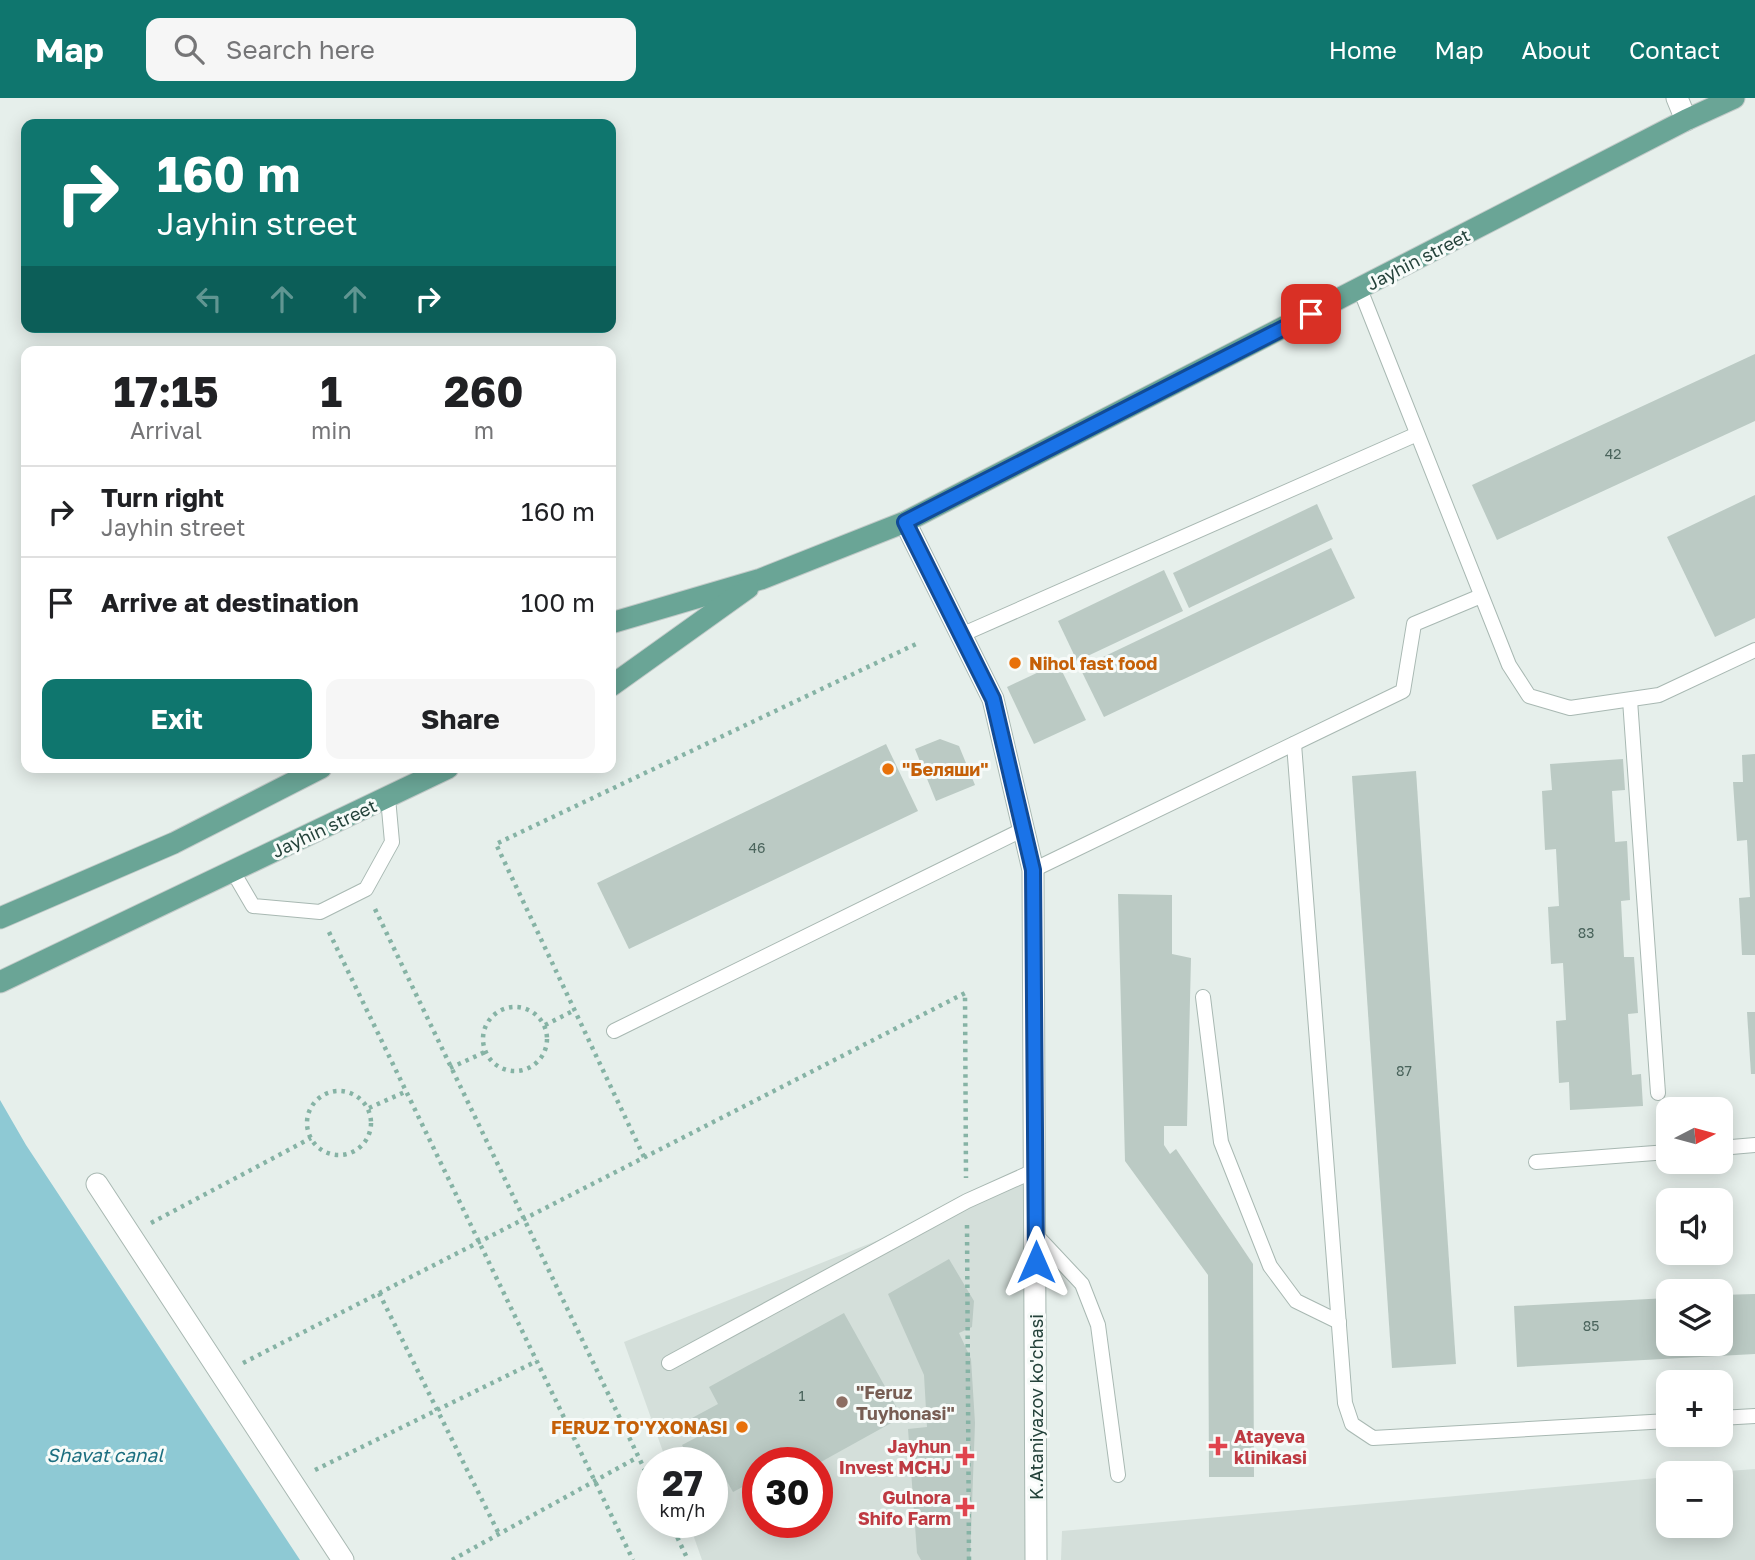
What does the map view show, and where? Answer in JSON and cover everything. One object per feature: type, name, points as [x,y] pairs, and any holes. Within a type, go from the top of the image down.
[{"type":"main road","name":"Jayhin street","points":[[616,622],[761,579],[905,522],[1686,120],[1734,98]]},
{"type":"main road","name":"Jayhin street","points":[[616,683],[761,579]]},
{"type":"main road","points":[[0,918],[174,843],[311,773]]},
{"type":"main road","name":"Jayhin street","points":[[0,982],[199,884],[438,773]]},
{"type":"street","points":[[1678,98],[1686,120]]},
{"type":"street","name":"K.Ataniyazov ko'chasi","points":[[905,522],[993,699],[1033,870],[1036,1560]]},
{"type":"street","points":[[97,1184],[343,1560]]},
{"type":"lane","points":[[1360,289],[1415,435],[1509,665],[1529,696],[1570,708],[1659,695],[1755,650]]},
{"type":"lane","points":[[961,635],[1415,435]]},
{"type":"lane","points":[[1033,870],[1403,691],[1414,624],[1481,596]]},
{"type":"lane","points":[[1630,700],[1658,1093]]},
{"type":"lane","points":[[1294,744],[1345,1404],[1352,1424],[1373,1438],[1656,1422]]},
{"type":"lane","points":[[232,870],[253,906],[320,912],[366,889],[391,842],[388,798]]},
{"type":"lane","points":[[614,1031],[1024,830]]},
{"type":"lane","points":[[1203,997],[1221,1142],[1270,1265],[1296,1301],[1339,1322]]},
{"type":"lane","points":[[1733,1147],[1755,1145]]},
{"type":"lane","points":[[1536,1162],[1656,1153]]},
{"type":"lane","points":[[669,1363],[967,1201],[1036,1170]]},
{"type":"lane","points":[[1036,1235],[1082,1284],[1098,1325],[1118,1475]]},
{"type":"lane","points":[[1733,1417],[1755,1416]]},
{"type":"path","points":[[644,1157],[496,844],[916,644]]},
{"type":"path","points":[[366,889],[637,1455]]},
{"type":"path","points":[[320,912],[633,1560]]},
{"type":"path","points":[[222,1374],[965,993],[969,1560]]},
{"type":"path","points":[[507,1007],[529,1009],[545,1025],[547,1045],[537,1064],[528,1069],[508,1071],[499,1068],[485,1052],[482,1041],[488,1020],[507,1007]]},
{"type":"path","points":[[545,1025],[575,1010]]},
{"type":"path","points":[[450,1068],[485,1052]]},
{"type":"path","points":[[342,1090],[362,1099],[369,1108],[372,1129],[362,1147],[353,1153],[332,1155],[323,1151],[311,1138],[307,1125],[308,1114],[321,1096],[342,1090]]},
{"type":"path","points":[[369,1108],[407,1091]]},
{"type":"path","points":[[130,1234],[311,1138]]},
{"type":"path","points":[[379,1293],[499,1534]]},
{"type":"path","points":[[292,1481],[537,1360]]},
{"type":"path","points":[[452,1560],[637,1458]]},
{"type":"path","points":[[678,1538],[688,1560]]},
{"type":"shaded area","name":"\"Feruz Tuyhonasi\"","points":[[1041,1175],[1036,1560],[702,1560],[694,1538],[728,1538],[728,1447],[661,1447],[624,1342]]},
{"type":"shaded area","points":[[1755,1469],[1755,1560],[1061,1560],[1062,1531],[1656,1478],[1656,1538],[1733,1538],[1733,1471]]},
{"type":"water","name":"Shavat canal","points":[[0,1100],[26,1145],[300,1560],[0,1560]]},
{"type":"building","points":[[1755,354],[1755,421],[1497,540],[1472,485]]},
{"type":"building","points":[[1755,495],[1755,618],[1715,637],[1667,537]]},
{"type":"building","points":[[1317,504],[1333,539],[1189,608],[1173,573]]},
{"type":"building","points":[[1331,548],[1355,598],[1104,717],[1080,668]]},
{"type":"building","points":[[1164,570],[1183,611],[1077,661],[1058,621]]},
{"type":"building","points":[[1058,663],[1086,720],[1034,744],[1007,687]]},
{"type":"building","points":[[940,739],[959,746],[975,785],[936,801],[915,749]]},
{"type":"building","points":[[886,744],[918,811],[629,949],[597,883]]},
{"type":"building","points":[[1755,754],[1755,955],[1742,955],[1739,898],[1750,897],[1747,840],[1737,841],[1733,782],[1743,782],[1742,755]]},
{"type":"building","points":[[1623,759],[1625,790],[1612,791],[1615,842],[1627,841],[1630,900],[1621,901],[1624,957],[1634,957],[1638,1013],[1628,1014],[1632,1075],[1641,1074],[1643,1106],[1570,1110],[1569,1082],[1559,1083],[1556,1021],[1566,1020],[1563,963],[1551,964],[1548,907],[1559,906],[1556,849],[1545,850],[1542,791],[1552,790],[1550,764]]},
{"type":"building","points":[[1416,771],[1456,1364],[1392,1368],[1352,776]]},
{"type":"building","points":[[1118,894],[1172,895],[1172,954],[1191,958],[1187,1126],[1164,1126],[1164,1145],[1170,1154],[1176,1149],[1253,1264],[1254,1477],[1209,1477],[1208,1275],[1125,1161]]},
{"type":"building","points":[[1747,1012],[1755,1012],[1755,1074],[1751,1074]]},
{"type":"building","points":[[949,1259],[974,1301],[972,1327],[959,1333],[971,1359],[975,1423],[970,1560],[921,1560],[917,1553],[908,1429],[927,1427],[924,1375],[888,1294]]},
{"type":"building","points":[[1755,1294],[1755,1354],[1733,1355],[1733,1295]]},
{"type":"building","points":[[1656,1299],[1656,1356],[1718,1356],[1517,1367],[1514,1306]]},
{"type":"building","name":"\"Feruz Tuyhonasi\"","points":[[844,1313],[902,1417],[833,1455],[833,1447],[742,1447],[742,1487],[733,1492],[728,1483],[728,1447],[682,1445],[701,1435],[692,1418],[718,1404],[709,1387]]},
{"type":"place","name":"Nihol fast food","points":[[1015,663]]},
{"type":"place","name":"\"Беляши\"","points":[[888,769]]},
{"type":"place","name":"\"Feruz Tuyhonasi\"","points":[[842,1402]]},
{"type":"place","name":"FERUZ TO'YXONASI","points":[[742,1427]]},
{"type":"place","name":"Atayeva klinikasi","points":[[1218,1446]]},
{"type":"place","name":"Jayhun Invest MCHJ","points":[[965,1456]]},
{"type":"place","name":"Gulnora Shifo Farm","points":[[965,1507]]},
{"type":"route","points":[[1036,1262],[1033,870],[993,699],[905,522],[1311,314]]}]
